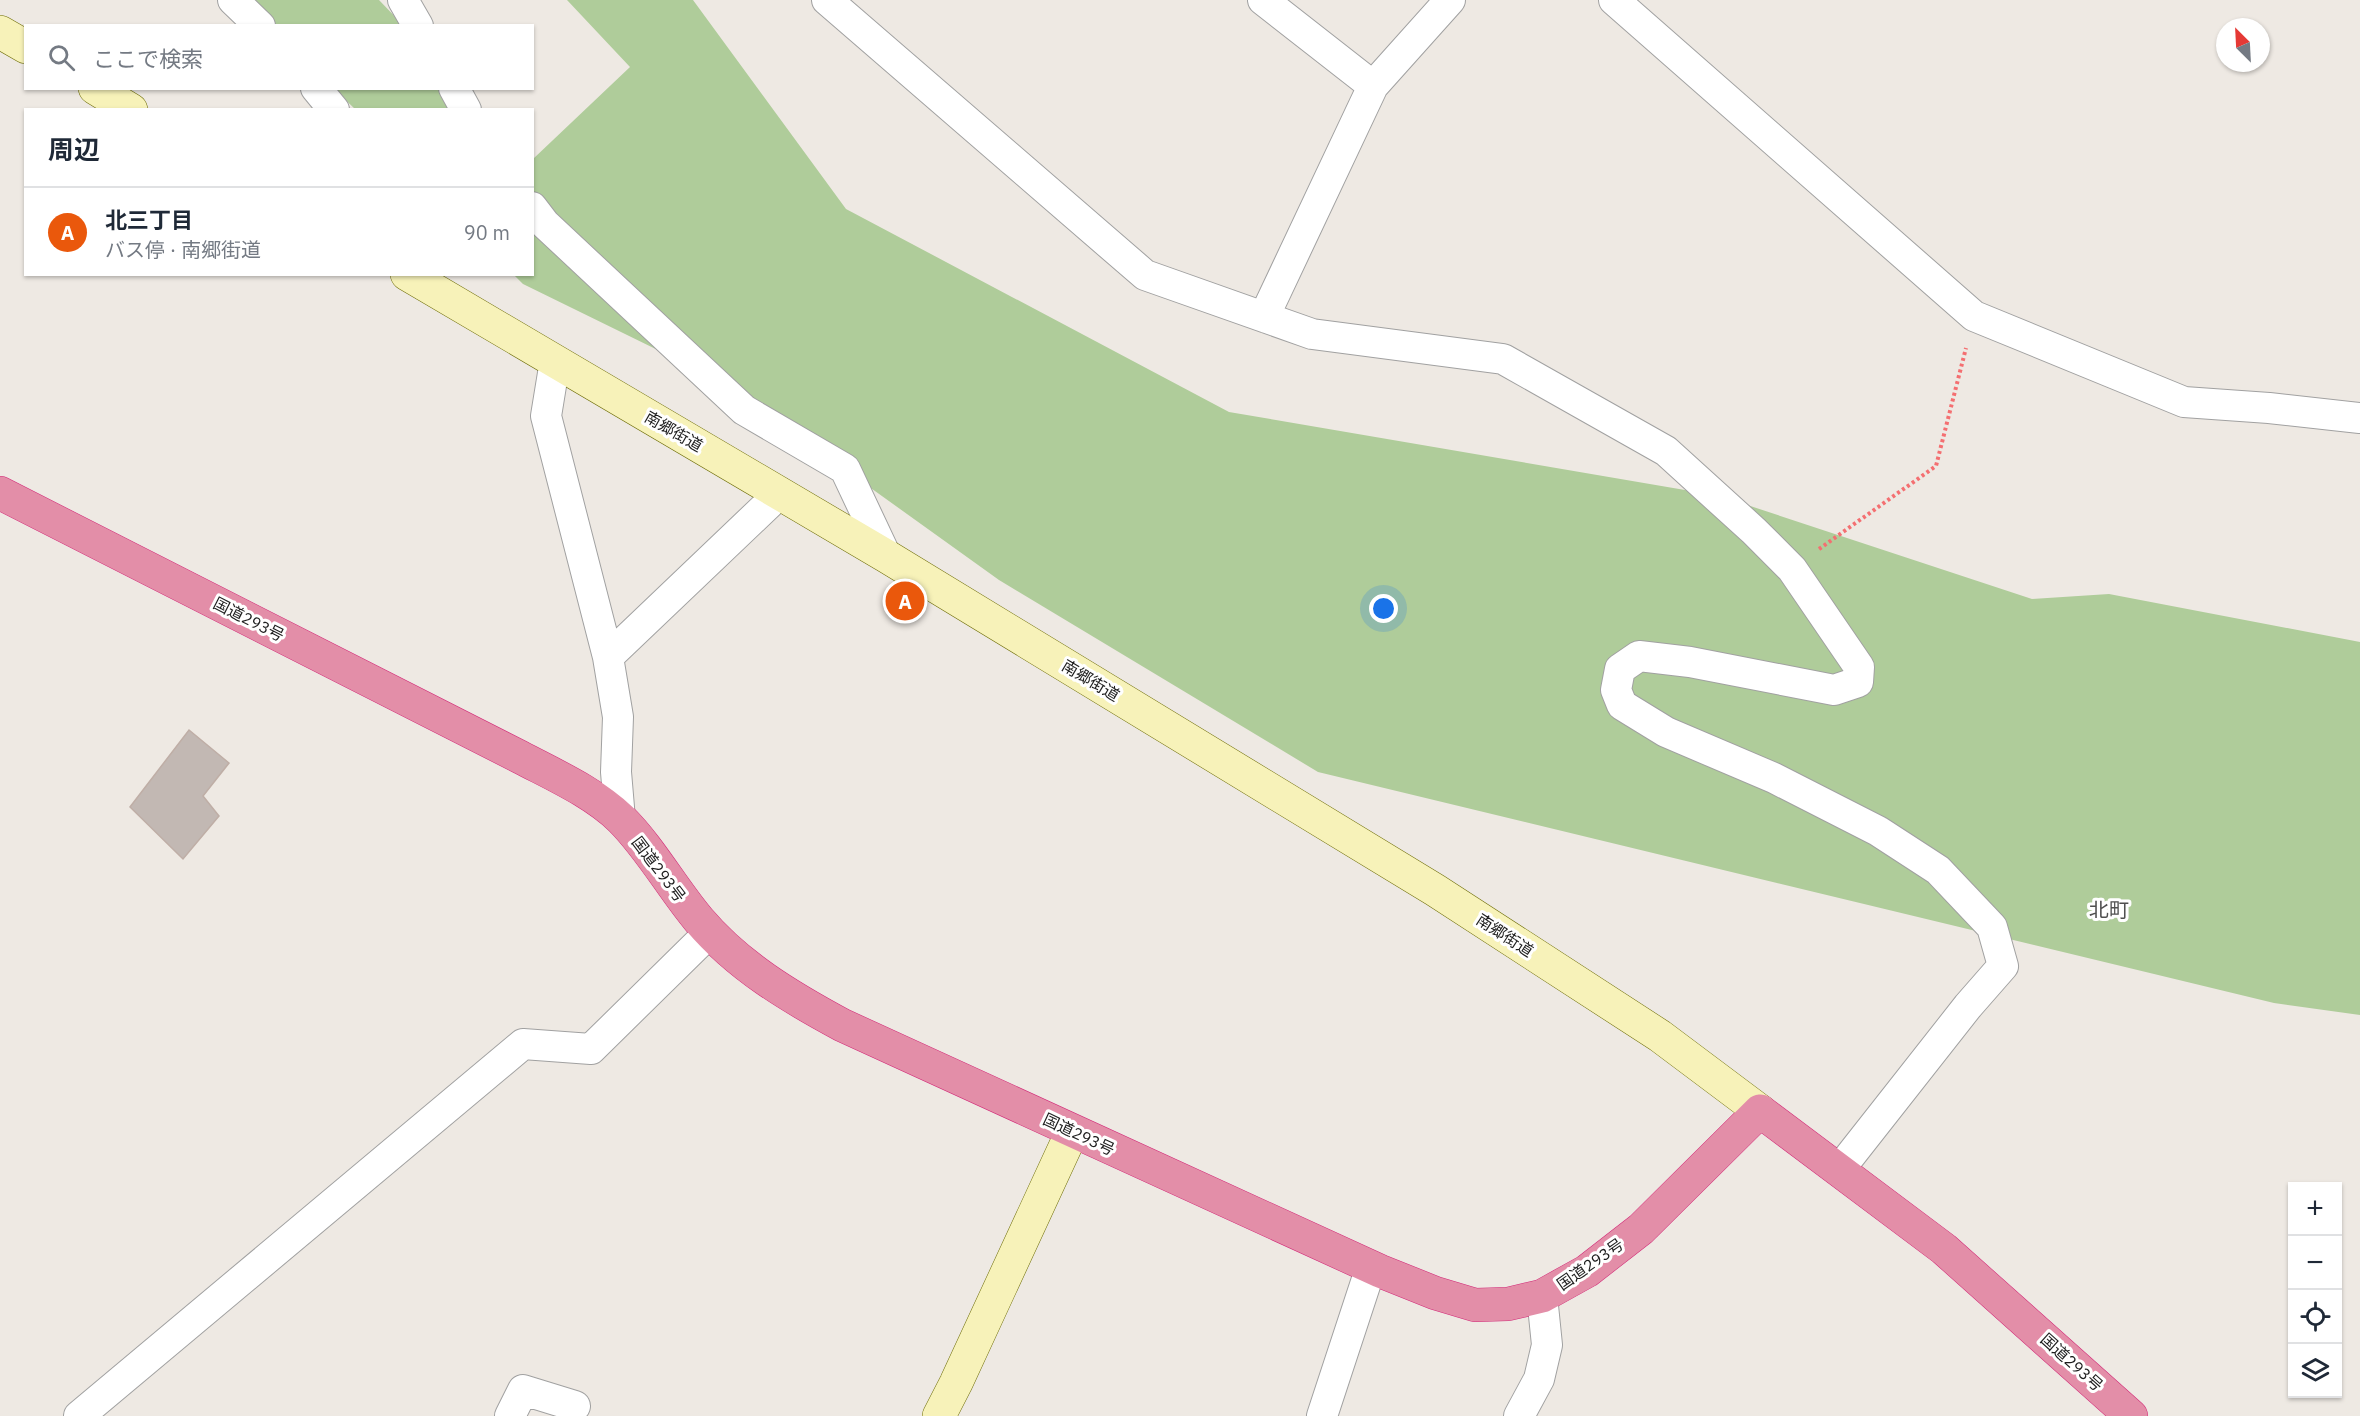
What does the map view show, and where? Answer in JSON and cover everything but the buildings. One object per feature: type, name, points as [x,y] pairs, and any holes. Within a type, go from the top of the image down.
[{"type":"highway","name":"国道293号","points":[[0,493],[520,757],[582,791],[620,819],[710,932],[730,952],[794,999],[842,1025],[1072,1132],[1371,1267],[1435,1293],[1475,1305],[1508,1304],[1542,1296],[1587,1271],[1641,1228],[1760,1111],[1944,1249],[2131,1416]]},
{"type":"street","points":[[233,0],[258,24]]},
{"type":"street","points":[[403,0],[417,24]]},
{"type":"street","points":[[826,0],[1146,275],[1312,334],[1503,359],[1666,451],[1792,569],[1859,668],[1858,681],[1834,690],[1690,662],[1638,656],[1620,669],[1616,690],[1622,705],[1666,732],[1774,778],[1878,831],[1938,870],[1992,927],[2003,966],[1968,1006],[1839,1170]]},
{"type":"street","points":[[1263,0],[1373,86]]},
{"type":"street","points":[[1264,317],[1373,86],[1450,0]]},
{"type":"street","points":[[1614,0],[1974,316],[2184,402],[2360,418]]},
{"type":"street","points":[[0,32],[24,46]]},
{"type":"street","points":[[98,90],[127,108]]},
{"type":"street","points":[[318,90],[332,108]]},
{"type":"street","points":[[455,90],[465,108]]},
{"type":"street","points":[[534,210],[545,224],[744,410],[845,470],[886,556]]},
{"type":"street","name":"南郷街道","points":[[423,279],[555,362],[886,556],[1435,890],[1660,1036],[1760,1111]]},
{"type":"street","points":[[555,362],[546,416],[608,657],[618,717],[616,772],[620,819]]},
{"type":"street","points":[[608,657],[780,493]]},
{"type":"street","points":[[79,1416],[524,1044],[591,1049],[710,932]]},
{"type":"street","points":[[939,1416],[1072,1132]]},
{"type":"street","points":[[1322,1416],[1371,1267]]},
{"type":"street","points":[[1519,1416],[1539,1379],[1547,1345],[1542,1296]]},
{"type":"street","points":[[510,1416],[523,1390],[574,1406]]},
{"type":"path","points":[[1792,569],[1936,466],[1974,316]]},
{"type":"green space","points":[[249,0],[379,0],[402,24],[273,24]]},
{"type":"green space","points":[[567,0],[693,0],[846,209],[1229,412],[1720,496],[2032,599],[2109,594],[2360,642],[2360,1015],[2274,1003],[1318,772],[999,580],[723,382],[523,284],[515,276],[534,276],[534,158],[630,67]]},
{"type":"green space","points":[[335,90],[463,90],[481,108],[354,108]]},
{"type":"place","name":"北三丁目","points":[[905,601]]},
{"type":"district","name":"北町","points":[[2109,910]]}]
